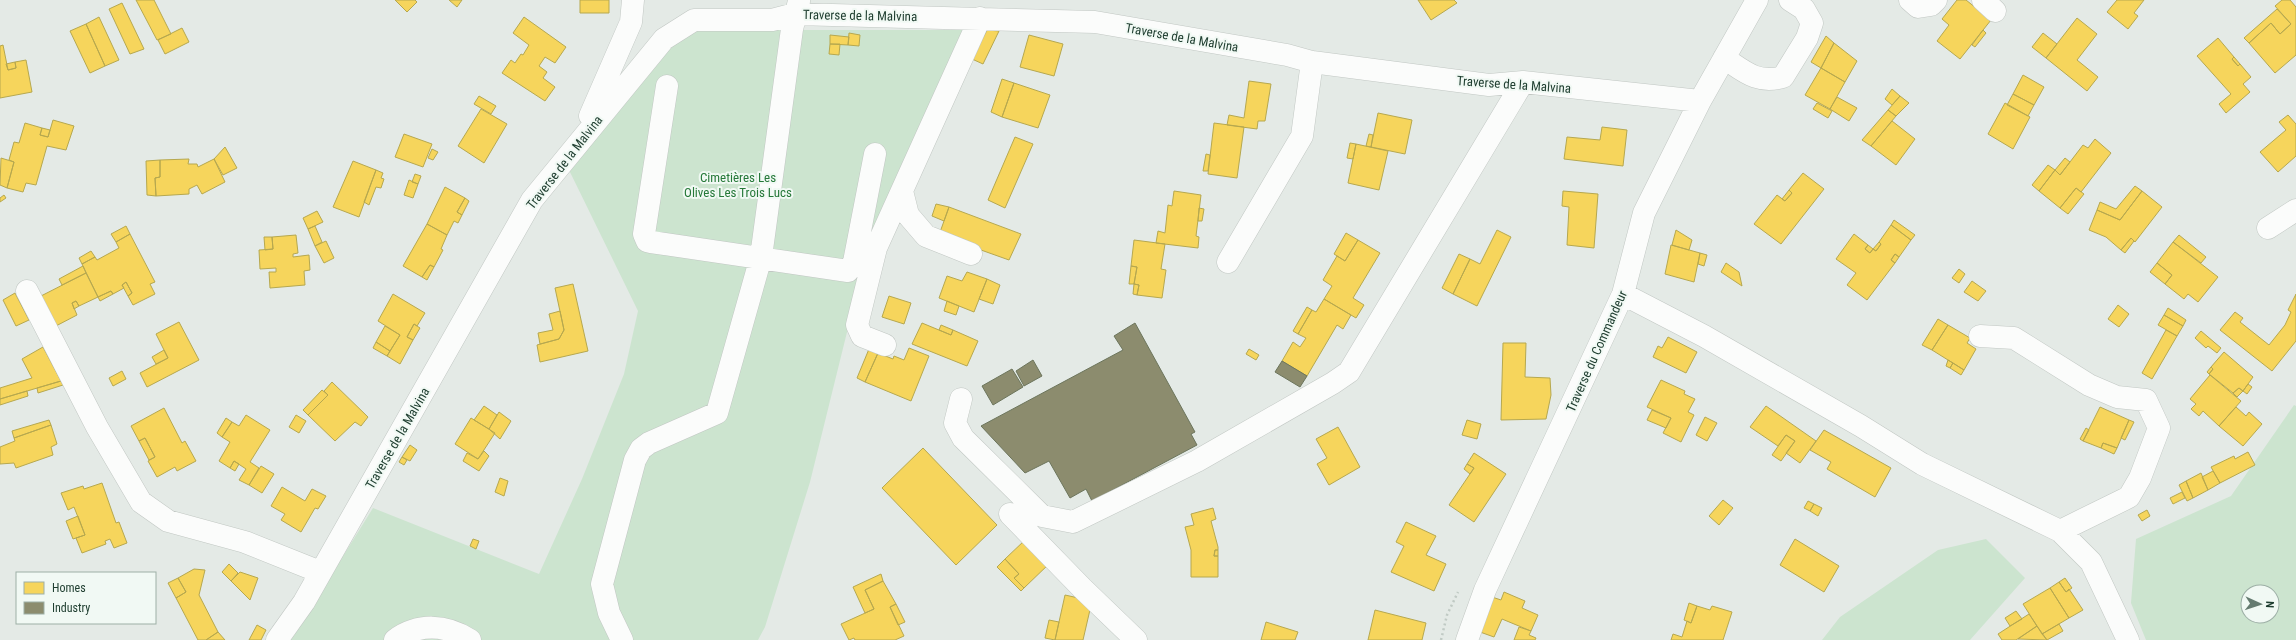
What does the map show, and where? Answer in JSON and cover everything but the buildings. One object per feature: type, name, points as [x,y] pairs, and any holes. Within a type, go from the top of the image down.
[{"type":"street","points":[[578,144],[631,22],[633,0]]},
{"type":"street","name":"Traverse du Commandeur","points":[[1467,640],[1485,590],[1623,294],[1644,213],[1700,101],[1757,0]]},
{"type":"street","points":[[1724,58],[1757,79],[1770,80],[1783,77],[1807,38],[1812,23],[1804,10],[1790,0]]},
{"type":"street","points":[[1910,0],[1918,8],[1931,5],[1936,0]]},
{"type":"street","points":[[622,640],[609,613],[602,584],[635,460],[641,448],[649,443],[717,413],[761,257],[797,7]]},
{"type":"street","name":"Traverse de la Malvina","points":[[277,640],[304,602],[532,200],[664,39],[694,20],[772,20],[797,7],[980,18],[1095,22],[1287,55],[1312,62],[1489,85],[1523,82],[1700,101]]},
{"type":"street","points":[[885,345],[862,336],[857,325],[876,248],[980,18]]},
{"type":"street","points":[[1228,262],[1302,136],[1312,62]]},
{"type":"street","points":[[961,399],[955,422],[963,438],[1042,516],[1073,522],[1197,461],[1349,372],[1523,82]]},
{"type":"street","points":[[668,86],[644,234],[645,238],[651,242],[761,257],[844,271],[851,268],[854,262],[874,154]]},
{"type":"street","points":[[902,191],[908,215],[926,236],[971,254]]},
{"type":"street","points":[[2268,228],[2296,210]]},
{"type":"street","points":[[27,291],[97,427],[141,502],[168,521],[245,542],[320,572]]},
{"type":"street","points":[[1623,294],[1704,336],[1861,426],[1922,464],[2060,531],[2091,562],[2128,640]]},
{"type":"street","points":[[1980,336],[2014,338],[2089,385],[2117,397],[2146,400],[2159,428],[2140,478],[2129,497],[2060,531]]},
{"type":"street","points":[[1010,514],[1082,588],[1136,640]]},
{"type":"street","points":[[394,640],[406,632],[426,627],[446,628],[470,640]]},
{"type":"path","points":[[1441,640],[1447,616],[1460,588]]},
{"type":"green space","name":"Cimetières Les Olives Les Trois Lucs","points":[[699,30],[971,30],[869,243],[810,482],[765,627],[758,640],[281,640],[330,577],[373,508],[539,574],[582,479],[624,374],[638,311],[569,170],[665,44]]},
{"type":"green space","points":[[2294,405],[2296,406],[2296,640],[2146,640],[2131,603],[2136,539],[2231,496]]},
{"type":"green space","points":[[1986,539],[2025,578],[1970,640],[1822,640],[1840,617],[1938,550]]}]
